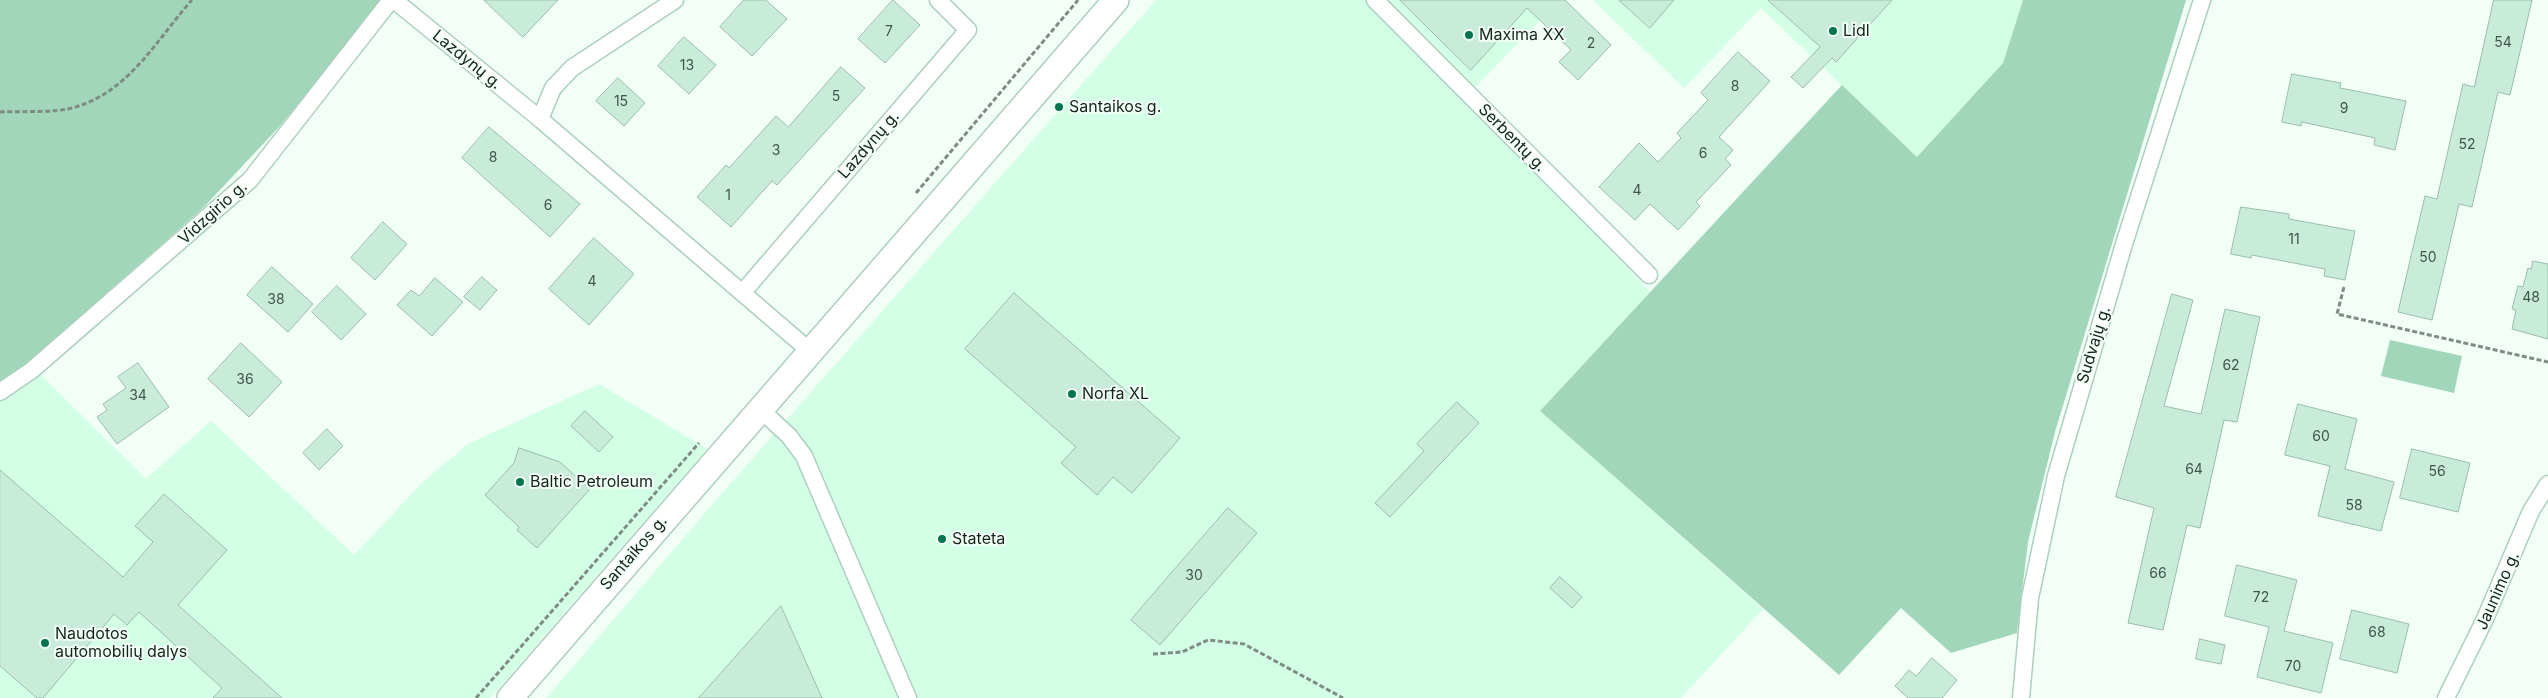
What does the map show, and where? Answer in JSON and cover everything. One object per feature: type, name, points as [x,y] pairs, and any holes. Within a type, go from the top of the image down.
[{"type":"main road","name":"Santaikos g.","points":[[510,698],[1116,0]]},
{"type":"street","name":"Lazdynų g.","points":[[392,0],[540,119],[811,352]]},
{"type":"street","name":"Vidzgirio g.","points":[[0,392],[32,370],[250,180],[392,0]]},
{"type":"street","points":[[540,119],[553,88],[572,68],[675,0]]},
{"type":"street","name":"Lazdynų g.","points":[[743,292],[968,30],[938,0]]},
{"type":"street","name":"Serbentų g.","points":[[1375,0],[1649,274]]},
{"type":"street","name":"Sudvajų g.","points":[[2021,698],[2030,598],[2058,467],[2127,235],[2202,0]]},
{"type":"street","points":[[761,410],[789,436],[804,456],[908,698]]},
{"type":"street","name":"Jaunimo g.","points":[[2446,698],[2464,666],[2493,603],[2531,512],[2548,484]]},
{"type":"path","points":[[0,112],[72,108],[106,94],[146,60],[192,0]]},
{"type":"path","points":[[2344,287],[2337,314],[2548,362]]},
{"type":"path","points":[[1153,654],[1182,652],[1208,640],[1244,644],[1343,698]]},
{"type":"shaded area","points":[[0,0],[384,0],[279,127],[204,207],[28,362],[0,382]]},
{"type":"shaded area","points":[[1156,0],[1560,0],[1463,100],[1542,178],[1650,292],[1540,411],[1763,609],[1681,698],[546,698],[731,483]]},
{"type":"shaded area","points":[[1593,0],[2023,0],[2003,63],[1917,157],[1761,8],[1684,88]]},
{"type":"shaded area","points":[[2023,0],[2186,0],[2055,432],[2028,542],[2017,633],[1951,653],[1901,608],[1839,675],[1540,411],[1842,85],[1917,157],[2003,63]]},
{"type":"shaded area","points":[[2390,340],[2462,356],[2454,393],[2381,376]]},
{"type":"shaded area","points":[[28,362],[146,479],[211,421],[354,555],[424,481],[468,444],[599,384],[707,449],[490,698],[0,698],[0,382]]},
{"type":"building","points":[[484,0],[558,0],[523,37]]},
{"type":"building","points":[[744,0],[766,0],[787,19],[752,56],[720,27]]},
{"type":"building","points":[[893,0],[920,25],[885,63],[858,39]]},
{"type":"building","name":"Maxima XX","points":[[1400,0],[1565,0],[1611,45],[1578,80],[1559,62],[1571,50],[1527,8],[1471,70]]},
{"type":"building","points":[[1619,0],[1674,0],[1650,28]]},
{"type":"building","name":"Lidl","points":[[1768,0],[1892,0],[1836,62],[1832,58],[1803,88],[1791,77],[1820,47]]},
{"type":"building","points":[[2494,0],[2532,0],[2510,95],[2498,92],[2472,207],[2459,204],[2432,320],[2398,312],[2425,196],[2437,199],[2463,84],[2474,87]]},
{"type":"building","points":[[684,37],[716,65],[689,94],[658,66]]},
{"type":"building","points":[[1738,52],[1770,81],[1719,137],[1733,150],[1725,159],[1731,165],[1696,202],[1700,206],[1678,230],[1650,204],[1635,220],[1599,187],[1639,143],[1658,162],[1681,138],[1677,133],[1708,100],[1701,93]]},
{"type":"building","points":[[841,67],[865,88],[777,185],[772,181],[731,227],[697,197],[726,165],[729,168],[776,116],[788,127]]},
{"type":"building","points":[[2292,74],[2341,83],[2340,88],[2406,101],[2395,150],[2374,145],[2375,138],[2302,122],[2301,126],[2282,122]]},
{"type":"building","points":[[618,78],[645,103],[624,126],[596,101]]},
{"type":"building","points":[[489,127],[580,204],[550,237],[462,158]]},
{"type":"building","points":[[2241,207],[2289,214],[2289,219],[2355,231],[2345,280],[2324,276],[2325,269],[2252,255],[2251,258],[2231,254]]},
{"type":"building","points":[[383,222],[407,244],[375,280],[351,258]]},
{"type":"building","points":[[594,238],[634,274],[589,325],[549,289]]},
{"type":"building","points":[[2533,261],[2548,264],[2548,339],[2512,329],[2516,310],[2512,309],[2518,286],[2523,287],[2528,268],[2531,269]]},
{"type":"building","points":[[272,267],[313,304],[288,332],[247,295]]},
{"type":"building","points":[[482,277],[497,290],[480,310],[464,297]]},
{"type":"building","points":[[435,278],[463,302],[432,336],[397,305],[411,290],[419,296]]},
{"type":"building","points":[[337,286],[366,314],[341,340],[312,312]]},
{"type":"building","name":"Norfa XL","points":[[1014,293],[1180,438],[1132,493],[1113,477],[1097,495],[1061,463],[1076,447],[965,349]]},
{"type":"building","points":[[2172,294],[2193,300],[2164,406],[2201,414],[2225,309],[2260,317],[2237,422],[2224,420],[2200,528],[2187,525],[2163,630],[2128,623],[2154,508],[2116,497]]},
{"type":"building","points":[[241,343],[282,382],[249,417],[208,379]]},
{"type":"building","points":[[138,363],[169,407],[117,444],[97,417],[107,410],[103,404],[126,388],[118,377]]},
{"type":"building","points":[[1457,402],[1479,423],[1390,517],[1375,503],[1424,451],[1417,444]]},
{"type":"building","points":[[2298,404],[2357,419],[2345,469],[2394,482],[2381,531],[2318,516],[2330,466],[2285,455]]},
{"type":"building","points":[[585,411],[613,437],[599,452],[571,426]]},
{"type":"building","points":[[327,429],[343,446],[319,470],[303,453]]},
{"type":"building","points":[[519,448],[560,462],[590,489],[537,548],[517,530],[519,527],[485,495],[514,463]]},
{"type":"building","points":[[2412,449],[2470,463],[2458,512],[2400,498]]},
{"type":"building","points":[[0,470],[123,577],[153,542],[135,526],[164,494],[227,550],[178,605],[282,698],[213,698],[222,688],[139,612],[127,625],[114,614],[43,698],[37,698],[0,666]]},
{"type":"building","points":[[1228,508],[1257,533],[1160,645],[1131,620]]},
{"type":"building","points":[[2237,565],[2297,580],[2284,631],[2333,643],[2321,693],[2257,677],[2269,627],[2225,616]]},
{"type":"building","points":[[1560,577],[1582,597],[1572,608],[1550,588]]},
{"type":"building","points":[[781,606],[822,698],[699,698]]},
{"type":"building","points":[[2352,610],[2409,624],[2397,673],[2340,659]]},
{"type":"building","points":[[2200,639],[2225,645],[2221,664],[2196,659]]},
{"type":"building","points":[[1932,658],[1957,680],[1942,698],[1908,698],[1895,686],[1909,670],[1916,676]]},
{"type":"place","name":"Lidl","points":[[1833,31]]},
{"type":"place","name":"Maxima XX","points":[[1469,35]]},
{"type":"place","name":"Santaikos g.","points":[[1059,107]]},
{"type":"place","name":"Norfa XL","points":[[1072,394]]},
{"type":"place","name":"Baltic Petroleum","points":[[520,482]]},
{"type":"place","name":"Stateta","points":[[942,539]]},
{"type":"place","name":"Naudotos automobilių dalys","points":[[45,643]]}]
